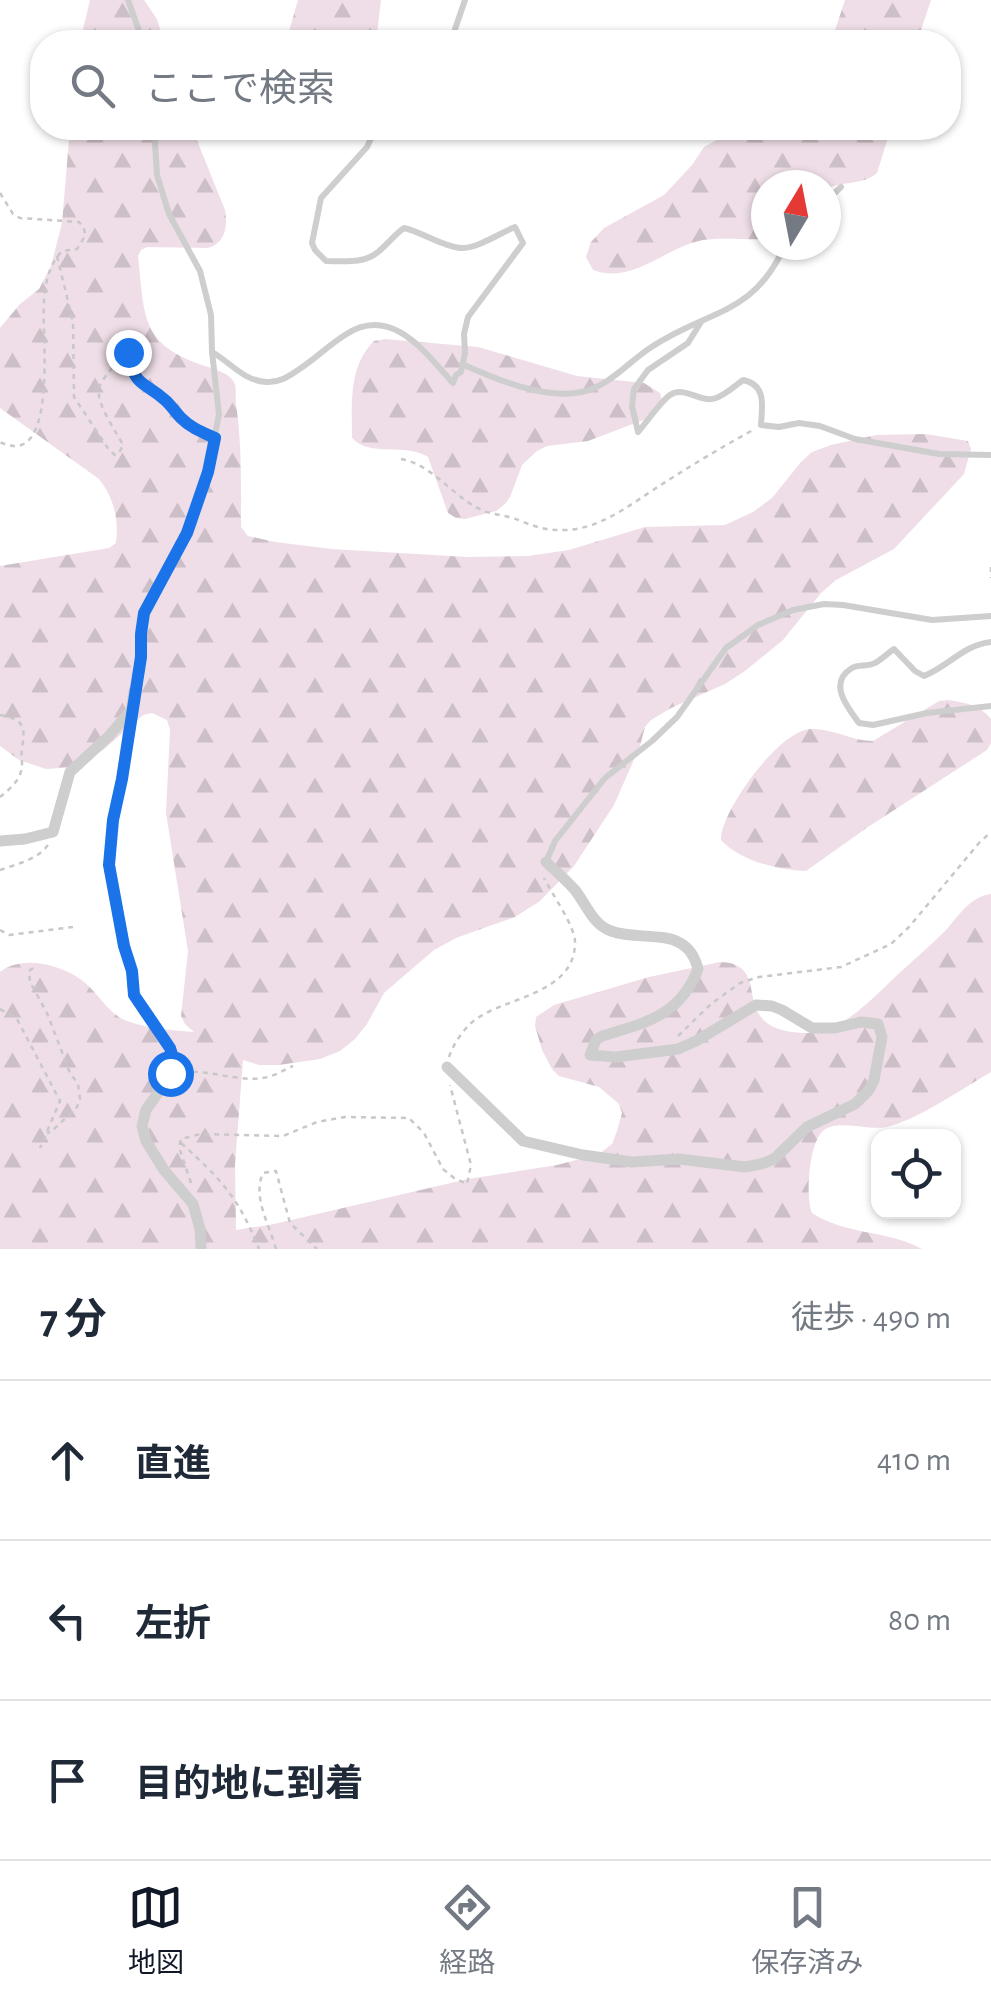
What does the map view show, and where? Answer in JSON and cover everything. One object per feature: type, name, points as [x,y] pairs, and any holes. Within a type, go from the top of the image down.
[{"type":"street","points":[[134,691],[109,865],[134,995],[173,1058],[170,1073],[146,1110],[142,1126],[146,1141],[164,1170],[193,1204],[201,1249]]},
{"type":"street","points":[[0,841],[25,840],[54,832],[70,772],[132,709]]},
{"type":"street","points":[[447,1068],[522,1141],[632,1162],[679,1159],[745,1167],[774,1158],[807,1127],[855,1104],[874,1080],[882,1037],[878,1024],[860,1022],[812,1028],[772,1006],[756,1005],[678,1048],[616,1057],[590,1055],[602,1036],[660,1016],[678,1004],[698,970],[695,955],[680,941],[631,936],[599,925],[573,888],[546,862]]},
{"type":"lane","points":[[128,0],[138,30]]},
{"type":"lane","points":[[454,30],[466,0]]},
{"type":"lane","points":[[134,691],[144,613],[187,533],[208,472],[219,414],[212,315],[200,271],[169,214],[157,175],[155,140]]},
{"type":"lane","points":[[212,352],[253,380],[283,380],[347,333],[372,324],[394,328],[418,345],[453,383],[461,372],[468,318],[523,244],[515,226],[463,248],[404,228],[368,258],[326,262],[312,243],[321,198],[371,140]]},
{"type":"lane","points":[[462,364],[515,386],[557,393],[582,392],[604,383],[654,344],[749,297],[778,260]]},
{"type":"lane","points":[[701,322],[688,343],[648,370],[634,389],[632,406],[638,432],[670,394],[680,392],[715,399],[743,380],[760,388],[761,425],[810,424],[855,439],[939,454],[991,455]]},
{"type":"lane","points":[[546,862],[555,841],[605,778],[677,717],[726,648],[758,625],[792,610],[824,604],[932,620],[991,616]]},
{"type":"lane","points":[[991,642],[980,643],[952,657],[936,672],[924,676],[894,649],[873,664],[848,670],[840,690],[844,703],[860,723],[874,726],[927,713],[991,706]]},
{"type":"path","points":[[0,193],[20,218],[74,222],[84,228],[86,236],[77,249],[62,252],[50,265],[43,303],[44,397],[33,436],[17,446],[0,442]]},
{"type":"path","points":[[57,256],[73,322],[74,398],[109,450],[115,455],[122,446],[98,394],[100,385],[125,351],[137,379],[146,388],[165,400],[190,427],[215,438]]},
{"type":"path","points":[[400,460],[414,462],[482,510],[535,528],[563,530],[610,517],[761,425]]},
{"type":"path","points":[[991,567],[991,578]]},
{"type":"path","points":[[0,715],[14,717],[22,724],[25,738],[22,770],[0,797]]},
{"type":"path","points":[[0,725],[7,716]]},
{"type":"path","points":[[0,870],[47,849],[54,832]]},
{"type":"path","points":[[663,1051],[711,1004],[740,983],[841,966],[891,944],[991,832]]},
{"type":"path","points":[[193,1204],[194,1192],[178,1147],[182,1139],[200,1134],[283,1136],[317,1122],[345,1117],[409,1118],[424,1133],[443,1169],[468,1184],[471,1165],[447,1068],[455,1043],[471,1023],[553,984],[569,963],[575,942],[571,925],[544,878],[546,862]]},
{"type":"path","points":[[0,930],[9,935],[73,926]]},
{"type":"path","points":[[33,968],[29,971],[30,982],[78,1084],[80,1099],[77,1107],[48,1132]]},
{"type":"path","points":[[0,1009],[17,1019],[60,1101],[40,1148]]},
{"type":"path","points":[[170,1073],[194,1071],[269,1078],[293,1066]]},
{"type":"path","points":[[180,1142],[230,1192],[259,1249]]},
{"type":"path","points":[[276,1249],[264,1214],[259,1182],[263,1173],[276,1171],[290,1223],[316,1249]]},
{"type":"green space","points":[[90,0],[144,0],[160,30],[83,30]]},
{"type":"green space","points":[[298,0],[381,0],[377,30],[289,30]]},
{"type":"green space","points":[[845,0],[931,0],[921,30],[835,30]]},
{"type":"green space","points":[[69,140],[197,140],[225,210],[224,234],[208,248],[141,250],[138,256],[142,297],[150,327],[158,339],[169,349],[222,372],[234,382],[241,527],[248,536],[332,549],[467,557],[528,556],[569,550],[645,527],[725,525],[772,498],[812,452],[831,445],[876,435],[926,434],[968,441],[971,449],[964,474],[894,549],[836,580],[783,640],[745,671],[651,720],[614,805],[574,866],[540,901],[515,917],[434,950],[384,993],[367,1024],[340,1051],[320,1059],[279,1065],[243,1060],[235,1165],[236,1230],[599,1154],[612,1144],[622,1113],[619,1104],[599,1087],[559,1076],[552,1069],[535,1026],[536,1017],[554,1005],[649,977],[720,962],[742,969],[748,977],[755,1006],[767,1023],[794,1032],[824,1031],[862,1008],[970,903],[991,894],[991,1072],[898,1124],[879,1128],[830,1127],[819,1136],[812,1157],[812,1213],[838,1225],[895,1238],[922,1249],[0,1249],[0,972],[29,963],[62,969],[80,979],[126,1020],[194,1032],[181,1016],[188,951],[166,813],[170,730],[167,720],[152,713],[143,715],[103,750],[74,767],[46,769],[19,760],[0,746],[0,566],[109,548],[116,543],[114,509],[99,479],[0,408],[0,328],[39,289],[51,266],[62,223]]},
{"type":"green space","points":[[717,140],[887,140],[877,173],[859,181],[841,185],[841,170],[751,170],[751,239],[703,240],[622,273],[593,270],[586,257],[591,242],[604,228],[664,195],[704,147]]},
{"type":"green space","points":[[374,341],[478,347],[577,376],[644,383],[660,393],[662,400],[654,416],[588,441],[537,451],[522,465],[505,504],[496,511],[456,518],[448,513],[428,457],[368,447],[352,438],[352,399],[360,362]]},
{"type":"green space","points":[[939,701],[977,707],[991,719],[991,743],[987,750],[806,871],[760,863],[738,854],[721,840],[730,811],[754,774],[798,733],[819,729],[873,741]]},
{"type":"route","points":[[128,352],[132,370],[146,388],[165,400],[190,427],[215,438],[187,533],[144,613],[141,657],[109,865],[134,995],[170,1048],[170,1073]]}]
